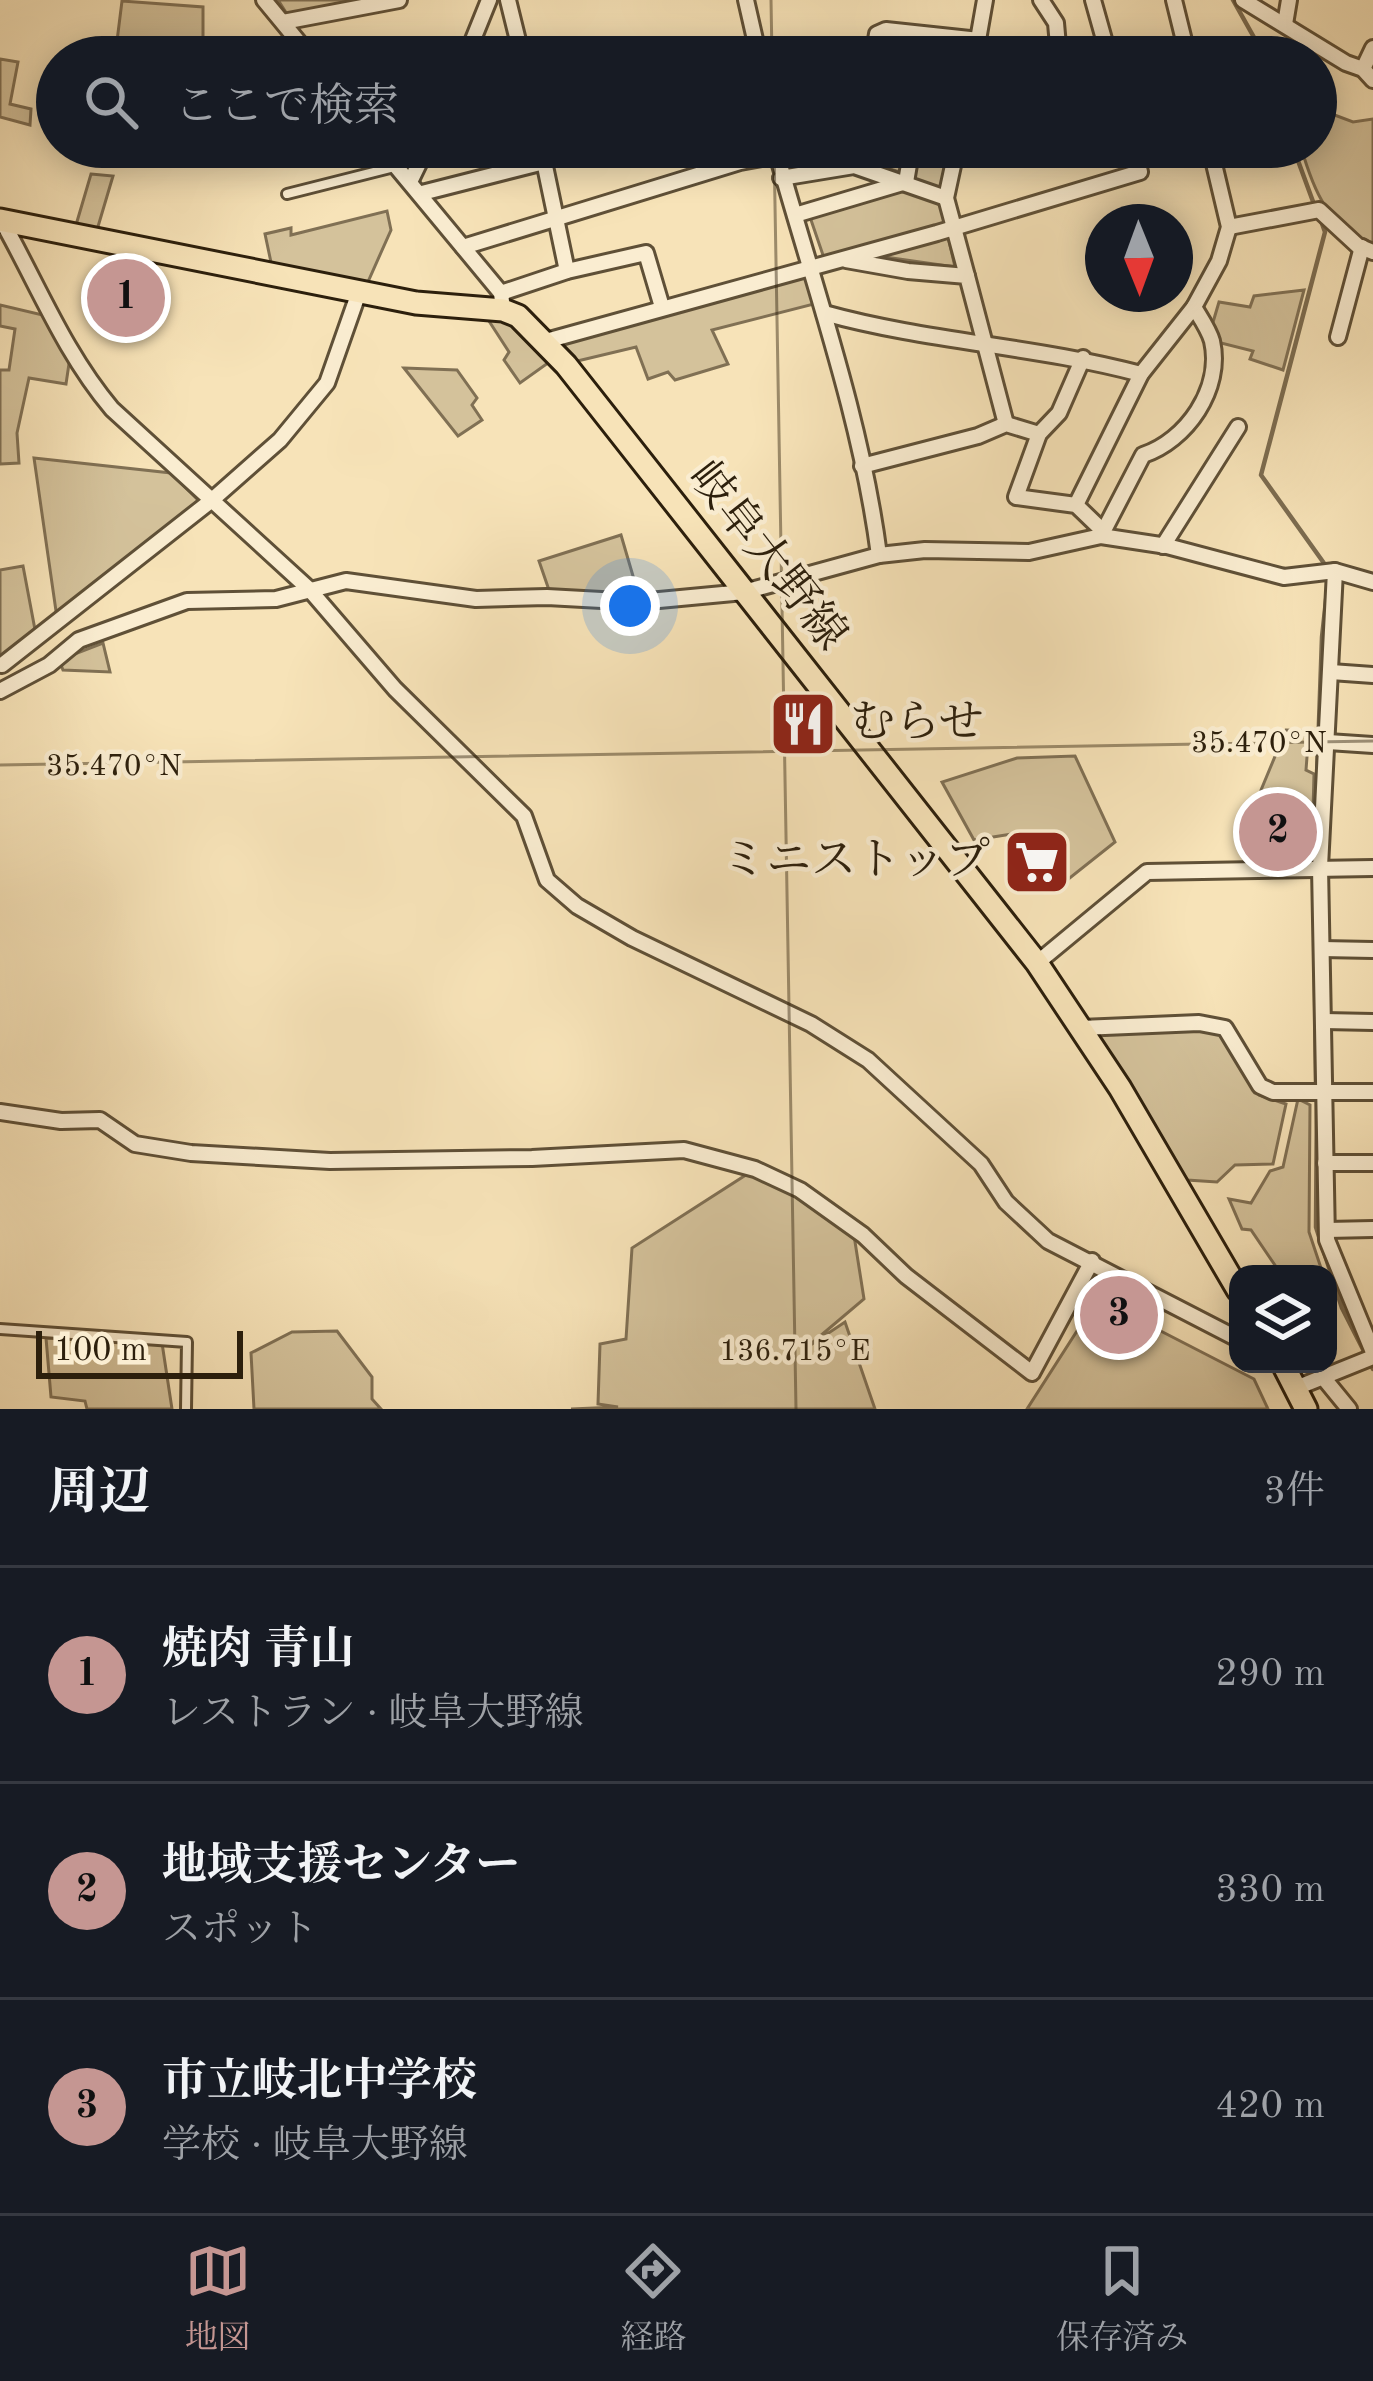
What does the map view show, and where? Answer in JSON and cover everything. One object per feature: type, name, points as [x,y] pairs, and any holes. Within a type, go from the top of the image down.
[{"type":"main road","points":[[1,220],[416,303],[502,301]]},
{"type":"main road","name":"岐阜大野線","points":[[502,301],[546,341],[1037,963],[1229,1275]]},
{"type":"main road","points":[[1288,1373],[1306,1409]]},
{"type":"street","points":[[264,0],[295,36]]},
{"type":"street","points":[[284,22],[399,0]]},
{"type":"street","points":[[474,36],[489,0]]},
{"type":"street","points":[[508,0],[517,36]]},
{"type":"street","points":[[746,0],[754,36]]},
{"type":"street","points":[[980,36],[985,0]]},
{"type":"street","points":[[1041,0],[1056,23],[1057,36]]},
{"type":"street","points":[[1093,0],[1103,36]]},
{"type":"street","points":[[1174,0],[1183,36]]},
{"type":"street","points":[[1243,0],[1304,36]]},
{"type":"street","points":[[1285,24],[1289,0]]},
{"type":"street","points":[[877,36],[886,30],[941,36]]},
{"type":"street","points":[[1337,57],[1368,75],[1373,48]]},
{"type":"street","points":[[397,168],[502,301],[568,271],[646,253],[662,307]]},
{"type":"street","points":[[416,188],[421,168]]},
{"type":"street","points":[[416,188],[491,168]]},
{"type":"street","points":[[545,168],[568,271]]},
{"type":"street","points":[[463,247],[718,168]]},
{"type":"street","points":[[779,168],[812,266],[879,555]]},
{"type":"street","points":[[781,178],[842,168]]},
{"type":"street","points":[[860,168],[946,198]]},
{"type":"street","points":[[906,182],[908,168]]},
{"type":"street","points":[[952,168],[946,198],[952,227],[1006,424]]},
{"type":"street","points":[[546,341],[952,227],[1140,172],[1139,168]]},
{"type":"street","points":[[1076,506],[1141,374],[1194,307],[1220,261],[1229,227],[1215,168]]},
{"type":"street","points":[[795,215],[906,182]]},
{"type":"street","points":[[1229,227],[1319,210],[1331,225],[1367,249],[1338,337]]},
{"type":"street","points":[[1,220],[59,335],[92,385],[112,409],[309,589],[395,689],[524,816],[547,880],[577,906],[632,938],[811,1024],[868,1060],[981,1164],[1006,1202],[1048,1241],[1229,1335]]},
{"type":"street","points":[[841,259],[908,272],[968,276]]},
{"type":"street","points":[[359,292],[327,383],[280,440],[212,500],[1,662],[0,686],[50,665],[80,640],[187,601],[277,599],[346,581],[476,599],[638,602],[744,592],[879,555],[925,550],[1029,552],[1102,533],[1284,577],[1335,571],[1373,582]]},
{"type":"street","points":[[1102,533],[1143,455],[1163,448],[1194,416],[1213,383],[1211,341],[1194,307]]},
{"type":"street","points":[[824,313],[910,332],[1083,358],[1141,374]]},
{"type":"street","points":[[1083,358],[1059,413],[1039,434],[1016,497],[1076,506],[1102,533]]},
{"type":"street","points":[[862,466],[978,436],[1006,424],[1039,434]]},
{"type":"street","points":[[1162,546],[1238,428]]},
{"type":"street","points":[[1296,1388],[1373,1354],[1327,1240],[1320,867],[1335,571]]},
{"type":"street","points":[[1331,672],[1373,675]]},
{"type":"street","points":[[1328,742],[1373,745]]},
{"type":"street","points":[[1037,963],[1147,872],[1373,868]]},
{"type":"street","points":[[1322,949],[1373,950]]},
{"type":"street","points":[[1324,1021],[1373,1022]]},
{"type":"street","points":[[1081,1028],[1199,1023],[1225,1028],[1260,1086],[1273,1091],[1373,1092]]},
{"type":"street","points":[[0,1112],[61,1121],[100,1120],[135,1144],[191,1153],[307,1160],[532,1158],[683,1150],[755,1169],[800,1190],[863,1235],[906,1276],[1032,1373],[1091,1262]]},
{"type":"street","points":[[1325,1163],[1373,1163]]},
{"type":"street","points":[[1327,1230],[1373,1229]]},
{"type":"street","points":[[1322,1376],[1349,1409]]},
{"type":"lane","points":[[287,194],[392,168]]},
{"type":"lane","points":[[0,1329],[187,1342],[186,1409]]},
{"type":"shaded area","points":[[278,0],[359,0],[287,14]]},
{"type":"shaded area","points":[[122,1],[203,7],[203,36],[118,36]]},
{"type":"shaded area","points":[[0,59],[18,62],[10,104],[31,109],[30,125],[0,117]]},
{"type":"shaded area","points":[[1337,116],[1353,122],[1373,119],[1373,244],[1333,217],[1308,168],[1337,168]]},
{"type":"shaded area","points":[[887,168],[950,168],[947,223],[824,258],[810,217],[903,191],[909,175]]},
{"type":"shaded area","points":[[91,174],[113,176],[97,230],[76,225]]},
{"type":"shaded area","points":[[387,211],[391,230],[367,284],[272,267],[265,234],[291,228],[291,235]]},
{"type":"shaded area","points":[[947,232],[955,267],[878,256]]},
{"type":"shaded area","points":[[809,271],[818,303],[712,330],[728,364],[675,380],[668,372],[648,379],[636,347],[569,363],[560,348],[562,342]]},
{"type":"shaded area","points":[[1304,290],[1283,370],[1250,359],[1253,351],[1217,342],[1211,329],[1219,302],[1250,307],[1254,296]]},
{"type":"shaded area","points":[[0,305],[47,316],[70,357],[66,384],[29,378],[17,433],[19,463],[0,464],[0,370],[9,370],[15,329],[0,326]]},
{"type":"shaded area","points":[[487,318],[515,328],[548,363],[520,383],[504,360],[509,352]]},
{"type":"shaded area","points":[[404,368],[457,370],[477,398],[472,405],[482,420],[458,436]]},
{"type":"shaded area","points":[[34,458],[171,473],[203,505],[57,618]]},
{"type":"shaded area","points":[[621,535],[638,593],[550,593],[539,561]]},
{"type":"shaded area","points":[[23,566],[36,635],[0,664],[0,570]]},
{"type":"shaded area","points":[[103,643],[110,672],[63,670],[59,660]]},
{"type":"shaded area","points":[[1286,730],[1309,731],[1306,770],[1314,774],[1313,811],[1259,811],[1261,790]]},
{"type":"shaded area","points":[[1075,756],[1115,842],[1066,881],[1024,832],[974,840],[942,782],[1017,758]]},
{"type":"shaded area","points":[[1222,1032],[1259,1095],[1286,1104],[1273,1164],[1235,1165],[1217,1182],[1187,1180],[1095,1033]]},
{"type":"shaded area","points":[[1298,1099],[1310,1105],[1309,1232],[1320,1265],[1275,1265],[1251,1230],[1242,1229],[1229,1199],[1251,1203],[1270,1171],[1283,1167]]},
{"type":"shaded area","points":[[749,1173],[778,1184],[853,1229],[864,1299],[806,1348],[845,1322],[875,1409],[571,1409],[618,1407],[598,1404],[600,1344],[626,1339],[632,1248]]},
{"type":"shaded area","points":[[1093,1306],[1112,1306],[1229,1366],[1229,1373],[1254,1379],[1268,1409],[1027,1409]]},
{"type":"shaded area","points":[[337,1331],[372,1377],[372,1399],[381,1409],[254,1409],[251,1353],[292,1332]]},
{"type":"shaded area","points":[[46,1338],[162,1343],[172,1409],[87,1409],[85,1401],[51,1397]]},
{"type":"waterway","points":[[1233,0],[1253,36]]},
{"type":"waterway","points":[[1301,168],[1315,207]]},
{"type":"waterway","points":[[1320,218],[1325,232],[1261,475],[1326,566]]},
{"type":"waterway","points":[[1315,835],[1328,582]]},
{"type":"waterway","points":[[1314,882],[1316,1086]]},
{"type":"waterway","points":[[1317,1098],[1316,1227],[1342,1308],[1373,1369]]},
{"type":"place","name":"焼肉 青山","points":[[126,298]]},
{"type":"place","name":"むらせ","points":[[803,724]]},
{"type":"place","name":"地域支援センター","points":[[1278,832]]},
{"type":"place","name":"ミニストップ","points":[[1037,862]]},
{"type":"place","name":"市立岐北中学校","points":[[1119,1315]]}]
